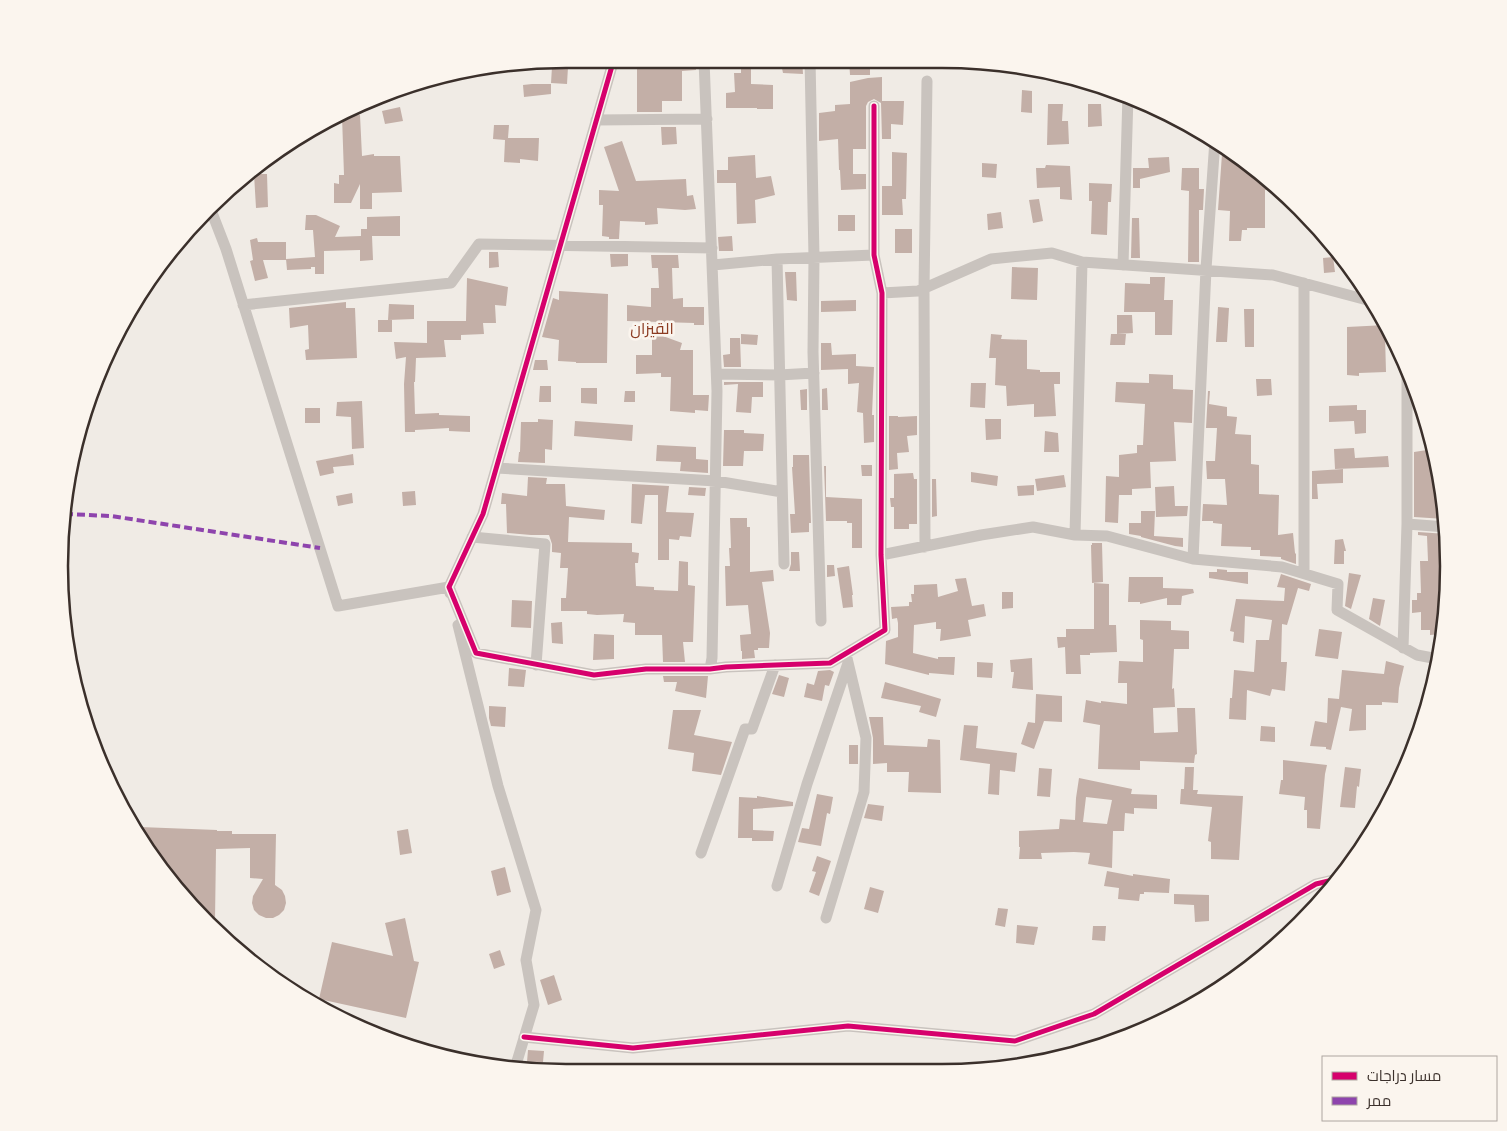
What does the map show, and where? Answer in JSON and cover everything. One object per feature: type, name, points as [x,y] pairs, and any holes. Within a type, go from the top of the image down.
[{"type":"street","points":[[517,1061],[534,1004],[526,960],[536,910],[498,786],[449,587],[483,514],[611,68]]},
{"type":"street","points":[[704,68],[716,374],[716,481],[712,658],[710,669]]},
{"type":"street","points":[[810,68],[814,374],[820,621]]},
{"type":"street","points":[[924,547],[924,289],[927,81]]},
{"type":"street","points":[[1123,265],[1128,103]]},
{"type":"street","points":[[449,587],[476,653],[594,675],[646,669],[710,669],[830,663],[847,659],[885,630],[882,556],[882,293],[874,255],[874,106]]},
{"type":"street","points":[[596,120],[707,118]]},
{"type":"street","points":[[1193,559],[1206,270],[1215,149]]},
{"type":"street","points":[[213,213],[226,250],[338,606],[449,587]]},
{"type":"street","points":[[243,305],[452,283],[479,244],[712,248]]},
{"type":"street","points":[[882,293],[918,291],[991,259],[1052,253],[1082,262],[1272,275],[1362,299]]},
{"type":"street","points":[[713,265],[777,259],[874,255]]},
{"type":"street","points":[[777,259],[784,564]]},
{"type":"street","points":[[1075,535],[1082,262]]},
{"type":"street","points":[[1304,283],[1304,574]]},
{"type":"street","points":[[716,374],[814,374]]},
{"type":"street","points":[[1403,648],[1407,388]]},
{"type":"street","points":[[496,468],[716,481],[782,492]]},
{"type":"street","points":[[1406,524],[1437,526]]},
{"type":"street","points":[[882,556],[981,535],[1033,527],[1075,535],[1107,536],[1193,559],[1282,567],[1338,584],[1338,610],[1403,648],[1417,655],[1431,658]]},
{"type":"street","points":[[472,537],[545,544],[536,665]]},
{"type":"street","points":[[777,886],[847,659]]},
{"type":"street","points":[[826,918],[864,792],[866,738],[847,659]]},
{"type":"street","points":[[701,853],[745,729],[752,729],[775,665]]},
{"type":"street","points":[[524,1037],[634,1048],[848,1026],[1015,1041],[1094,1014],[1316,884],[1326,882]]},
{"type":"building","points":[[552,68],[568,68],[567,84],[551,83]]},
{"type":"building","points":[[696,68],[696,70],[682,71],[682,101],[662,101],[662,112],[637,112],[637,69]]},
{"type":"building","points":[[741,68],[751,68],[751,84],[773,85],[773,109],[726,108],[726,93],[735,92],[734,73],[741,73]]},
{"type":"building","points":[[782,68],[803,68],[803,74],[783,73]]},
{"type":"building","points":[[850,68],[870,68],[870,75],[850,75]]},
{"type":"building","points":[[882,77],[882,101],[904,101],[903,125],[891,124],[891,139],[882,139],[881,103],[874,99],[868,102],[866,106],[866,149],[853,149],[853,174],[866,174],[866,189],[841,190],[838,139],[819,141],[819,113],[835,111],[835,105],[850,104],[850,82]]},
{"type":"building","points":[[551,84],[551,94],[524,97],[523,85]]},
{"type":"building","points":[[1022,90],[1032,91],[1032,113],[1021,112]]},
{"type":"building","points":[[1048,104],[1063,104],[1062,121],[1068,121],[1069,144],[1047,145]]},
{"type":"building","points":[[1088,104],[1101,104],[1102,126],[1088,127]]},
{"type":"building","points":[[400,107],[403,121],[385,124],[382,111]]},
{"type":"building","points":[[353,115],[360,115],[362,156],[374,154],[374,156],[400,156],[402,192],[372,193],[372,209],[360,209],[360,184],[351,203],[334,203],[334,183],[339,184],[339,175],[344,175],[342,120]]},
{"type":"building","points":[[494,125],[509,125],[508,138],[539,138],[538,161],[520,159],[520,163],[504,162],[505,140],[493,139]]},
{"type":"building","points":[[661,127],[676,127],[677,144],[662,145]]},
{"type":"building","points":[[622,141],[636,181],[686,179],[687,196],[693,195],[696,209],[657,208],[658,224],[645,225],[645,222],[620,221],[619,239],[609,239],[609,237],[602,236],[603,205],[599,205],[599,190],[619,191],[604,147]]},
{"type":"building","points":[[892,152],[907,153],[906,199],[902,199],[903,215],[882,215],[882,186],[892,186]]},
{"type":"building","points":[[1222,154],[1269,190],[1265,190],[1265,228],[1247,228],[1247,230],[1242,230],[1241,241],[1229,241],[1230,211],[1218,210]]},
{"type":"building","points":[[755,155],[756,178],[771,176],[775,195],[755,200],[756,223],[737,224],[736,183],[717,183],[717,170],[728,170],[728,157]]},
{"type":"building","points":[[1169,157],[1170,172],[1140,179],[1140,188],[1133,188],[1133,168],[1149,168],[1148,158]]},
{"type":"building","points":[[982,163],[997,164],[996,178],[982,177]]},
{"type":"building","points":[[1046,165],[1070,166],[1072,200],[1060,199],[1060,187],[1037,188],[1036,168],[1045,168]]},
{"type":"building","points":[[1182,168],[1199,168],[1199,189],[1204,189],[1203,210],[1199,210],[1199,262],[1188,262],[1189,191],[1181,190]]},
{"type":"building","points":[[257,174],[267,174],[268,207],[256,208],[254,177]]},
{"type":"building","points":[[1089,183],[1112,184],[1111,202],[1108,202],[1107,235],[1091,234],[1092,201],[1089,201]]},
{"type":"building","points":[[1039,199],[1043,221],[1033,223],[1029,200]]},
{"type":"building","points":[[1001,212],[1003,228],[988,230],[987,214]]},
{"type":"building","points":[[306,215],[316,215],[340,226],[335,237],[361,236],[361,229],[367,229],[367,217],[400,216],[400,236],[372,236],[373,260],[360,261],[360,250],[324,251],[324,274],[315,274],[315,267],[311,267],[311,269],[287,270],[286,259],[315,257],[313,230],[305,230]]},
{"type":"building","points":[[838,215],[855,215],[855,231],[838,231]]},
{"type":"building","points":[[1132,218],[1139,218],[1140,258],[1131,258]]},
{"type":"building","points":[[895,229],[912,229],[912,253],[895,253]]},
{"type":"building","points":[[732,236],[733,251],[719,251],[718,237]]},
{"type":"building","points":[[257,238],[258,242],[286,242],[286,260],[263,260],[268,278],[255,281],[250,261],[253,260],[250,240]]},
{"type":"building","points":[[489,252],[498,252],[499,267],[489,268]]},
{"type":"building","points":[[610,254],[628,254],[628,266],[611,267]]},
{"type":"building","points":[[651,255],[678,255],[679,268],[672,268],[673,299],[683,298],[683,307],[704,307],[704,325],[627,321],[627,305],[651,307],[651,288],[659,288],[658,268],[652,268]]},
{"type":"building","points":[[1333,257],[1335,272],[1324,273],[1323,258]]},
{"type":"building","points":[[1012,267],[1038,268],[1037,300],[1011,299]]},
{"type":"building","points":[[785,272],[796,272],[797,301],[787,300]]},
{"type":"building","points":[[1150,277],[1165,277],[1164,300],[1173,300],[1172,335],[1155,335],[1155,312],[1124,312],[1125,283],[1150,284]]},
{"type":"building","points":[[467,278],[508,287],[506,306],[495,305],[496,323],[483,323],[484,334],[461,335],[461,340],[444,340],[446,357],[416,358],[414,382],[415,414],[439,413],[439,415],[470,416],[470,432],[449,431],[449,428],[405,432],[404,384],[406,357],[396,359],[394,342],[427,343],[427,321],[466,321]]},
{"type":"building","points":[[559,291],[608,294],[607,363],[558,361],[559,340],[542,337],[553,298],[559,300]]},
{"type":"building","points":[[856,300],[856,311],[821,312],[821,301]]},
{"type":"building","points":[[346,302],[346,308],[355,308],[357,358],[306,360],[305,350],[309,349],[308,325],[290,328],[289,308]]},
{"type":"building","points":[[389,304],[414,305],[414,319],[388,320]]},
{"type":"building","points":[[1218,307],[1229,308],[1227,342],[1216,342]]},
{"type":"building","points":[[1244,309],[1254,309],[1254,347],[1245,347]]},
{"type":"building","points":[[1117,315],[1132,315],[1133,333],[1117,334]]},
{"type":"building","points":[[378,320],[392,320],[392,332],[378,332]]},
{"type":"building","points":[[1378,325],[1385,340],[1386,372],[1359,373],[1359,376],[1347,375],[1347,327]]},
{"type":"building","points":[[652,332],[682,343],[680,350],[693,350],[693,395],[709,395],[708,411],[695,410],[695,413],[670,411],[671,377],[661,377],[661,373],[636,374],[636,355],[652,355]]},
{"type":"building","points":[[741,334],[758,335],[757,345],[741,344]]},
{"type":"building","points":[[991,334],[1002,335],[1001,339],[1027,340],[1027,369],[1040,370],[1040,372],[1060,372],[1060,384],[1054,384],[1056,416],[1034,417],[1034,404],[1007,406],[1006,386],[995,385],[996,358],[989,358]]},
{"type":"building","points":[[1111,334],[1126,334],[1125,345],[1110,345]]},
{"type":"building","points":[[730,338],[740,338],[741,367],[724,367],[723,355],[730,354]]},
{"type":"building","points":[[821,343],[831,343],[832,355],[856,354],[856,366],[874,367],[872,415],[874,415],[874,442],[864,443],[863,413],[857,412],[859,383],[848,384],[848,369],[821,370]]},
{"type":"building","points":[[535,360],[547,360],[548,370],[533,370]]},
{"type":"building","points":[[1149,374],[1173,375],[1173,389],[1193,390],[1192,423],[1174,422],[1176,461],[1150,462],[1151,488],[1132,489],[1132,495],[1119,495],[1118,523],[1105,522],[1106,476],[1119,477],[1119,455],[1137,453],[1137,445],[1143,445],[1145,404],[1115,402],[1116,382],[1149,383]]},
{"type":"building","points":[[1256,379],[1271,379],[1272,395],[1257,396]]},
{"type":"building","points":[[724,382],[763,382],[763,397],[752,397],[751,413],[736,412],[738,384],[724,385]]},
{"type":"building","points":[[971,383],[986,383],[985,408],[970,407]]},
{"type":"building","points":[[540,386],[551,386],[551,402],[539,402]]},
{"type":"building","points":[[581,388],[597,388],[597,404],[581,403]]},
{"type":"building","points":[[827,388],[828,410],[822,410],[822,389]]},
{"type":"building","points":[[807,389],[807,410],[801,410],[800,390]]},
{"type":"building","points":[[625,391],[635,391],[635,402],[624,402]]},
{"type":"building","points":[[1208,391],[1210,391],[1209,404],[1227,407],[1227,416],[1237,417],[1235,434],[1251,435],[1251,464],[1259,465],[1259,494],[1279,495],[1278,535],[1293,533],[1296,564],[1281,559],[1281,557],[1260,556],[1260,550],[1251,550],[1251,547],[1221,546],[1222,524],[1213,523],[1213,521],[1202,521],[1203,504],[1227,505],[1225,479],[1207,479],[1206,461],[1215,461],[1217,428],[1206,428]]},
{"type":"building","points":[[362,401],[364,448],[352,449],[351,417],[336,416],[337,402]]},
{"type":"building","points":[[1357,405],[1357,410],[1366,410],[1366,433],[1355,434],[1354,421],[1329,422],[1329,406]]},
{"type":"building","points":[[305,408],[320,408],[320,423],[305,423]]},
{"type":"building","points":[[889,416],[917,416],[917,435],[907,436],[909,452],[897,453],[898,469],[889,470]]},
{"type":"building","points":[[538,419],[553,420],[552,450],[545,449],[545,463],[518,462],[521,422],[538,422]]},
{"type":"building","points":[[985,419],[1001,419],[1001,439],[986,440]]},
{"type":"building","points":[[575,421],[633,425],[632,441],[574,436]]},
{"type":"building","points":[[724,430],[744,430],[744,433],[764,434],[763,451],[744,451],[743,466],[723,466]]},
{"type":"building","points":[[1045,431],[1058,433],[1059,452],[1044,452]]},
{"type":"building","points":[[657,445],[696,447],[696,459],[708,460],[708,473],[680,471],[681,462],[656,461]]},
{"type":"building","points":[[1354,448],[1355,458],[1388,456],[1389,467],[1335,469],[1334,449]]},
{"type":"building","points":[[1426,450],[1437,518],[1414,517],[1414,452]]},
{"type":"building","points":[[353,454],[354,465],[333,467],[334,473],[320,476],[316,461]]},
{"type":"building","points":[[793,455],[809,455],[811,523],[809,523],[809,532],[791,533],[790,514],[795,514]]},
{"type":"building","points":[[861,465],[872,465],[872,476],[862,476]]},
{"type":"building","points":[[824,466],[826,466],[826,497],[862,499],[862,548],[852,548],[852,523],[847,523],[847,521],[826,521]]},
{"type":"building","points":[[1343,469],[1343,483],[1317,484],[1318,499],[1312,499],[1312,471]]},
{"type":"building","points":[[971,472],[998,476],[997,486],[971,482]]},
{"type":"building","points":[[913,473],[914,479],[917,479],[917,524],[909,524],[909,529],[894,529],[894,507],[891,507],[890,498],[894,498],[894,474]]},
{"type":"building","points":[[1064,475],[1066,487],[1037,491],[1035,479]]},
{"type":"building","points":[[528,477],[547,478],[546,484],[565,484],[566,506],[605,510],[604,520],[569,517],[568,542],[632,543],[632,552],[639,553],[638,563],[635,563],[636,586],[654,587],[654,590],[678,591],[679,561],[688,562],[688,585],[695,586],[693,642],[683,642],[685,662],[663,662],[662,635],[635,635],[635,623],[623,622],[624,614],[597,615],[587,614],[587,611],[561,611],[561,598],[566,598],[568,568],[560,568],[561,553],[552,552],[549,535],[507,533],[506,504],[501,504],[502,493],[527,496]]},
{"type":"building","points":[[932,479],[936,479],[937,516],[932,517]]},
{"type":"building","points":[[632,484],[669,486],[666,512],[694,513],[691,537],[680,536],[679,540],[669,539],[669,560],[658,560],[658,495],[645,495],[642,524],[631,523]]},
{"type":"building","points":[[1034,485],[1034,495],[1018,496],[1017,486]]},
{"type":"building","points":[[1174,486],[1175,506],[1188,506],[1187,516],[1156,517],[1155,487]]},
{"type":"building","points":[[689,487],[706,488],[705,496],[688,495]]},
{"type":"building","points":[[415,491],[416,505],[403,506],[402,492]]},
{"type":"building","points":[[352,493],[353,503],[338,506],[336,496]]},
{"type":"building","points":[[1141,511],[1155,511],[1154,536],[1183,538],[1183,547],[1129,534],[1129,523],[1141,523]]},
{"type":"building","points":[[730,518],[747,518],[747,527],[750,527],[750,572],[773,570],[774,581],[762,582],[770,633],[769,648],[754,650],[755,658],[742,659],[740,635],[751,634],[748,605],[726,606],[725,566],[730,566]]},
{"type":"building","points":[[1418,532],[1438,533],[1440,566],[1434,635],[1430,635],[1430,630],[1421,630],[1421,612],[1412,613],[1412,600],[1417,600],[1417,593],[1421,593],[1420,561],[1428,561],[1427,536],[1418,535]]},
{"type":"building","points":[[1343,539],[1346,551],[1344,551],[1344,564],[1334,564],[1335,540]]},
{"type":"building","points":[[1092,543],[1102,543],[1103,582],[1092,583]]},
{"type":"building","points":[[791,552],[799,552],[800,571],[789,571]]},
{"type":"building","points":[[827,565],[834,565],[835,576],[827,577]]},
{"type":"building","points":[[849,566],[853,607],[843,608],[837,568]]},
{"type":"building","points":[[1217,569],[1227,570],[1227,572],[1248,572],[1248,584],[1209,578],[1209,572],[1217,572]]},
{"type":"building","points":[[1349,573],[1361,575],[1351,609],[1345,606]]},
{"type":"building","points":[[1281,574],[1311,584],[1309,591],[1298,588],[1287,625],[1282,624],[1281,662],[1287,662],[1285,691],[1272,689],[1270,696],[1247,690],[1246,720],[1229,719],[1234,670],[1254,672],[1256,640],[1269,640],[1272,620],[1245,616],[1244,643],[1233,641],[1234,632],[1230,631],[1236,599],[1284,601],[1285,588],[1277,587]]},
{"type":"building","points":[[1129,577],[1163,577],[1163,588],[1193,589],[1194,593],[1182,596],[1181,605],[1167,605],[1167,598],[1140,604],[1140,602],[1128,602]]},
{"type":"building","points":[[966,578],[972,606],[984,604],[986,616],[968,620],[971,636],[940,641],[941,629],[936,629],[936,622],[914,625],[913,653],[938,659],[938,657],[955,657],[954,675],[929,673],[929,675],[885,664],[886,641],[898,637],[897,618],[892,619],[891,607],[909,606],[909,602],[912,602],[911,594],[914,594],[914,585],[937,584],[938,597],[958,591],[955,579]]},
{"type":"building","points":[[1094,583],[1109,584],[1109,625],[1116,625],[1117,652],[1080,655],[1081,674],[1066,674],[1065,647],[1058,648],[1057,637],[1066,637],[1066,629],[1094,629]]},
{"type":"building","points":[[1002,592],[1013,592],[1013,608],[1002,609]]},
{"type":"building","points":[[1373,598],[1385,600],[1380,626],[1369,619]]},
{"type":"building","points":[[512,600],[532,601],[531,628],[511,627]]},
{"type":"building","points":[[1140,620],[1171,621],[1171,630],[1189,631],[1189,649],[1174,649],[1172,689],[1174,688],[1175,707],[1153,708],[1154,733],[1178,732],[1177,708],[1195,708],[1197,754],[1195,755],[1194,763],[1140,761],[1140,770],[1098,769],[1100,725],[1083,722],[1086,700],[1101,703],[1101,701],[1127,704],[1127,683],[1118,683],[1119,661],[1143,662],[1143,640],[1140,639]]},
{"type":"building","points":[[562,622],[563,644],[552,643],[551,623]]},
{"type":"building","points":[[1319,629],[1342,632],[1338,659],[1315,656]]},
{"type":"building","points":[[594,634],[614,635],[614,659],[593,660]]},
{"type":"building","points":[[1032,658],[1033,690],[1012,688],[1014,672],[1011,672],[1010,660]]},
{"type":"building","points":[[1386,661],[1404,666],[1398,703],[1382,702],[1382,705],[1366,705],[1366,730],[1349,731],[1352,709],[1341,707],[1331,750],[1326,749],[1326,747],[1310,746],[1315,721],[1327,723],[1328,698],[1339,699],[1342,670],[1384,674]]},
{"type":"building","points":[[977,662],[993,663],[992,678],[977,677]]},
{"type":"building","points":[[509,668],[526,670],[524,687],[508,686]]},
{"type":"building","points":[[830,670],[834,672],[829,686],[825,685],[822,701],[804,697],[807,683],[814,685],[818,671]]},
{"type":"building","points":[[779,675],[789,678],[784,697],[772,694]]},
{"type":"building","points":[[663,676],[708,676],[706,698],[675,691],[677,682],[664,682]]},
{"type":"building","points":[[885,682],[941,699],[936,717],[919,712],[921,706],[881,698]]},
{"type":"building","points":[[1036,694],[1062,696],[1062,722],[1044,721],[1034,749],[1021,744],[1028,722],[1035,723]]},
{"type":"building","points":[[489,706],[506,707],[505,727],[491,726]]},
{"type":"building","points":[[673,710],[701,710],[694,735],[732,742],[721,775],[692,771],[694,753],[668,749]]},
{"type":"building","points":[[869,717],[883,717],[884,745],[927,747],[928,739],[940,740],[941,793],[908,792],[909,772],[887,772],[887,763],[873,764],[873,738]]},
{"type":"building","points":[[964,725],[978,726],[976,748],[1017,753],[1015,772],[1000,770],[999,795],[988,794],[990,764],[960,760]]},
{"type":"building","points":[[1261,726],[1275,727],[1275,742],[1260,741]]},
{"type":"building","points":[[849,745],[858,745],[858,764],[849,764]]},
{"type":"building","points":[[1283,760],[1327,765],[1320,829],[1307,828],[1307,810],[1304,810],[1305,797],[1279,794],[1281,780],[1283,780]]},
{"type":"building","points":[[1185,767],[1194,767],[1193,790],[1198,790],[1197,794],[1243,796],[1239,860],[1211,859],[1211,842],[1208,841],[1212,807],[1180,804],[1181,789],[1184,789]]},
{"type":"building","points":[[1345,767],[1361,769],[1355,808],[1340,807]]},
{"type":"building","points":[[1039,768],[1052,769],[1050,797],[1037,796]]},
{"type":"building","points":[[1079,778],[1132,789],[1131,794],[1157,795],[1157,809],[1134,808],[1134,814],[1125,813],[1124,831],[1113,831],[1112,868],[1088,864],[1090,853],[1041,853],[1042,859],[1019,859],[1019,831],[1059,829],[1060,819],[1075,820]],"holes":[[[1086,797],[1112,800],[1107,824],[1083,822]]]},
{"type":"building","points":[[817,794],[833,797],[830,814],[827,813],[821,846],[798,842],[802,828],[809,829]]},
{"type":"building","points":[[757,796],[793,802],[793,806],[753,809],[753,830],[774,831],[773,841],[752,841],[752,838],[738,838],[739,797],[757,798]]},
{"type":"building","points":[[868,804],[884,806],[882,821],[864,818]]},
{"type":"building","points":[[142,827],[232,831],[232,834],[276,834],[275,885],[282,890],[285,896],[284,910],[273,918],[266,918],[254,910],[253,896],[263,879],[250,878],[250,848],[216,849],[215,920],[170,869]]},
{"type":"building","points":[[408,829],[412,853],[400,855],[397,831]]},
{"type":"building","points":[[817,856],[831,861],[819,896],[809,892],[816,872],[812,871]]},
{"type":"building","points":[[505,867],[511,892],[497,896],[491,871]]},
{"type":"building","points":[[1107,871],[1133,876],[1133,874],[1170,879],[1169,893],[1144,892],[1144,894],[1140,894],[1139,901],[1118,899],[1119,888],[1104,886]]},
{"type":"building","points":[[870,887],[884,891],[878,913],[864,909]]},
{"type":"building","points":[[1174,894],[1209,895],[1209,921],[1195,922],[1194,905],[1174,904]]},
{"type":"building","points":[[998,908],[1008,909],[1005,927],[995,925]]},
{"type":"building","points":[[405,918],[414,961],[419,962],[406,1018],[319,999],[332,942],[393,956],[385,923]]},
{"type":"building","points":[[1017,925],[1038,927],[1034,945],[1016,943]]},
{"type":"building","points":[[1093,926],[1106,926],[1105,941],[1092,940]]},
{"type":"building","points":[[500,950],[505,965],[494,969],[489,954]]},
{"type":"building","points":[[554,975],[562,1000],[548,1005],[540,980]]},
{"type":"building","points":[[528,1050],[544,1051],[543,1062],[527,1061]]},
{"type":"marked path","points":[[71,514],[111,516],[320,548]]},
{"type":"cycle path","points":[[611,68],[483,514],[449,587],[476,653],[594,675],[646,669],[710,669],[830,663],[885,630],[881,555],[882,293],[874,255],[874,106]]},
{"type":"cycle path","points":[[524,1037],[633,1048],[848,1026],[1015,1041],[1094,1014],[1316,884],[1326,882]]},
{"type":"district","name":"القيزان","points":[[652,328]]}]
